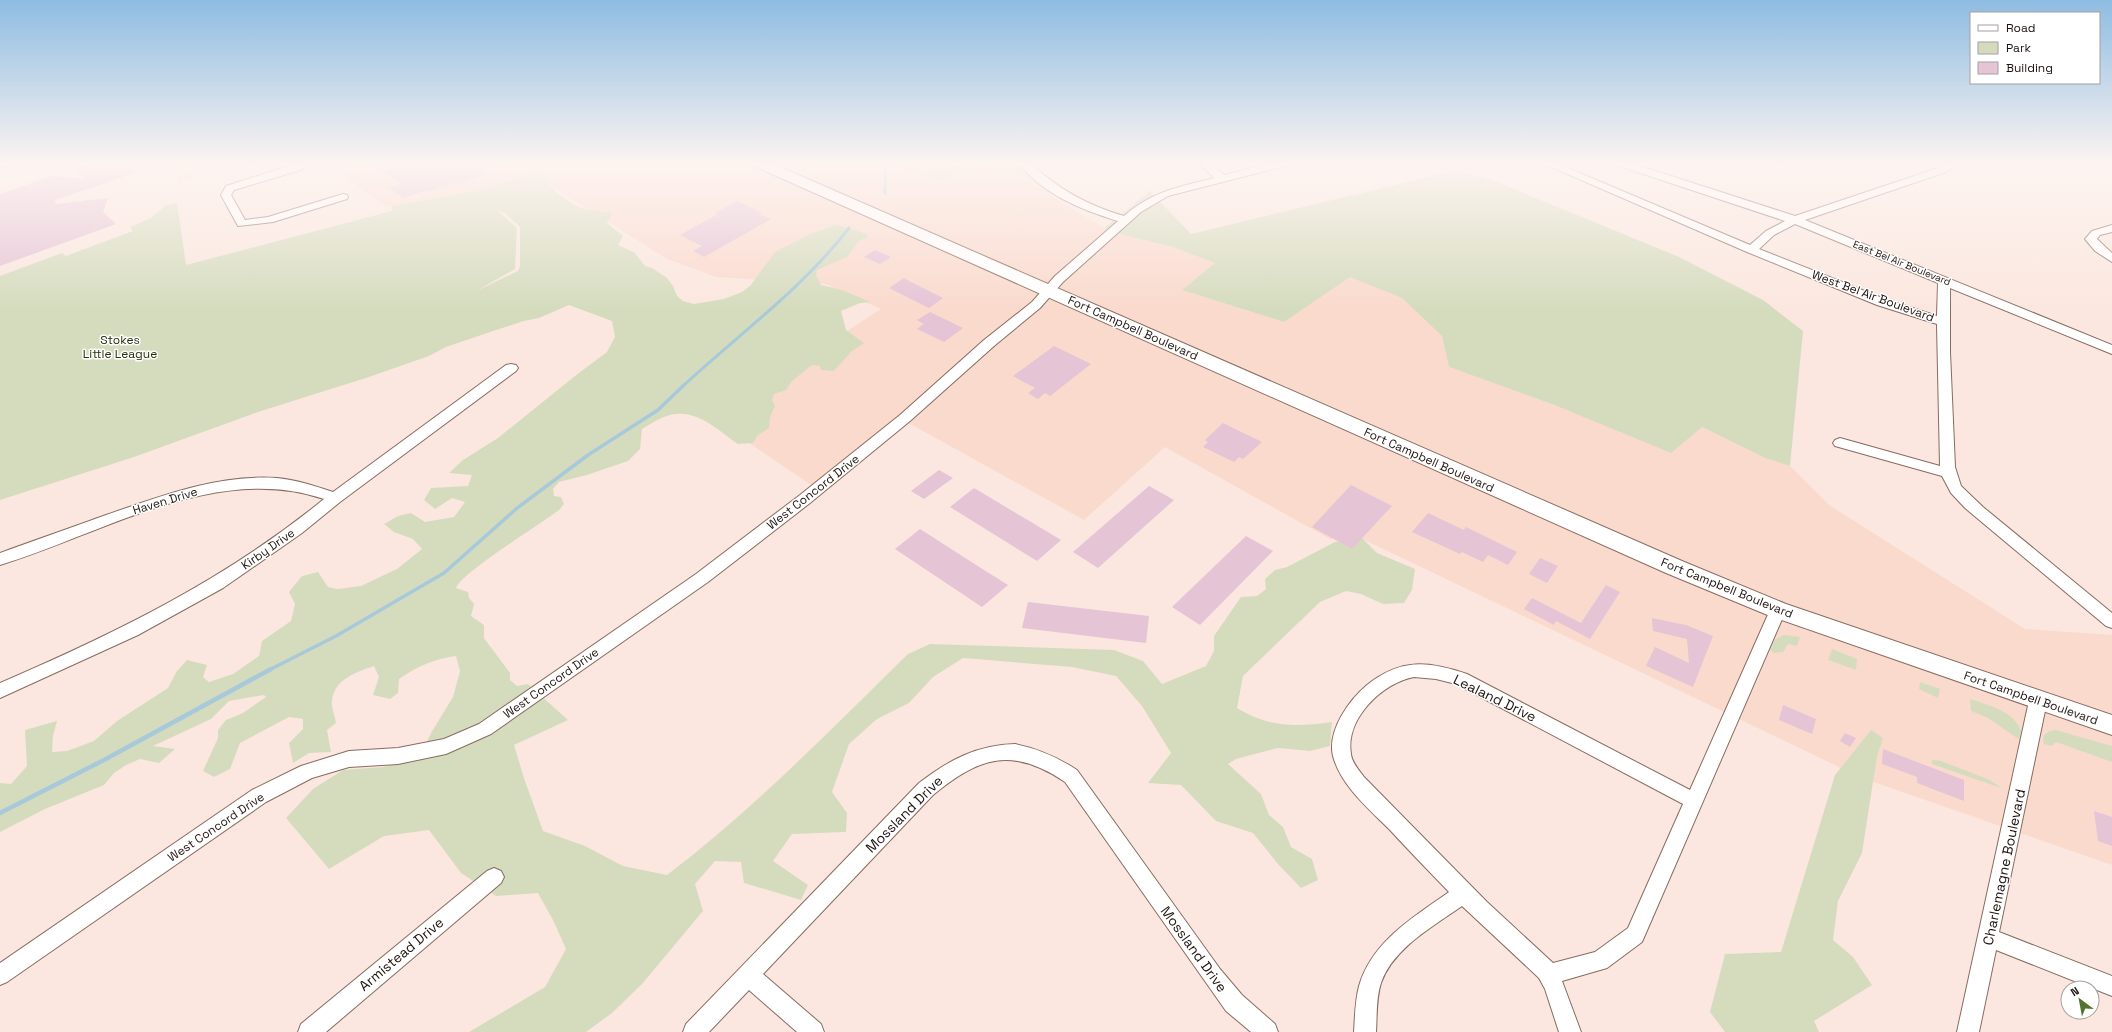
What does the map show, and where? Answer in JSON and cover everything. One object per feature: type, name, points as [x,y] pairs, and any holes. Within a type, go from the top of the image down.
[{"type":"highway","name":"Fort Campbell Boulevard","points":[[868,211],[1552,514],[1778,610],[2038,701],[2112,725]]},
{"type":"street","points":[[235,211],[242,224],[269,220],[297,211]]},
{"type":"street","points":[[1096,211],[1125,220]]},
{"type":"street","name":"West Concord Drive","points":[[0,975],[259,796],[307,772],[349,759],[398,756],[446,746],[484,729],[641,621],[784,515],[905,418],[989,343],[1036,305],[1059,279],[1136,211]]},
{"type":"street","name":"West Bel Air Boulevard","points":[[1660,211],[1751,250],[1881,302],[1942,322],[1949,473],[1952,482],[1966,501],[2112,622]]},
{"type":"street","name":"East Bel Air Boulevard","points":[[1768,211],[1795,220],[1944,280],[2112,350]]},
{"type":"street","points":[[1751,250],[1770,233],[1795,220],[1821,211]]},
{"type":"street","points":[[2112,228],[2096,233],[2091,239],[2099,249],[2112,258]]},
{"type":"street","points":[[1942,322],[1944,280]]},
{"type":"street","name":"Kirby Drive","points":[[0,692],[142,628],[203,593],[303,525],[335,498],[511,368]]},
{"type":"street","points":[[1840,443],[1949,473]]},
{"type":"street","name":"Haven Drive","points":[[0,559],[158,502],[192,492],[224,486],[278,482],[313,488],[335,498]]},
{"type":"street","points":[[1570,1032],[1548,974],[1600,961],[1635,935],[1778,610]]},
{"type":"street","name":"Lealand Drive","points":[[1548,974],[1462,894],[1355,779],[1342,756],[1342,735],[1351,717],[1366,696],[1380,684],[1399,674],[1414,670],[1435,670],[1461,679],[1694,801]]},
{"type":"street","name":"Charlemagne Boulevard","points":[[1968,1032],[2038,701]]},
{"type":"street","name":"Mossland Drive","points":[[694,1032],[926,789],[944,773],[962,762],[987,753],[1011,752],[1034,756],[1057,764],[1072,776],[1207,968],[1234,1003],[1267,1032]]},
{"type":"street","name":"Armistead Drive","points":[[309,1032],[494,877]]},
{"type":"street","points":[[1365,1032],[1370,984],[1381,960],[1396,945],[1462,894]]},
{"type":"street","points":[[1989,938],[2112,986]]},
{"type":"street","points":[[748,975],[813,1032]]},
{"type":"shaded area","points":[[591,211],[1076,211],[1104,228],[1123,235],[1173,247],[1216,263],[1182,290],[1284,322],[1350,276],[1402,298],[1443,336],[1449,367],[1557,406],[1702,427],[1765,458],[1790,466],[1829,505],[2025,629],[2112,635],[2112,865],[1862,778],[1354,535],[1330,539],[1165,447],[1084,520],[907,422],[823,493],[730,430],[850,329],[881,309],[826,284],[716,277],[667,259]]},
{"type":"green space","name":"Stokes Little League","points":[[159,211],[178,211],[186,265],[391,211],[498,211],[517,228],[515,269],[476,291],[518,271],[520,266],[520,227],[505,213],[499,211],[611,211],[611,216],[607,223],[623,236],[618,245],[635,253],[645,266],[652,268],[667,278],[673,286],[677,296],[683,301],[694,304],[724,299],[742,292],[750,286],[775,252],[813,233],[837,225],[867,234],[867,238],[859,241],[847,257],[817,270],[816,275],[821,285],[842,290],[870,302],[860,303],[841,311],[846,330],[864,343],[852,351],[834,371],[821,370],[820,366],[812,365],[792,381],[786,390],[774,394],[772,400],[775,406],[770,417],[769,428],[757,436],[753,443],[738,444],[704,420],[694,416],[675,414],[664,417],[642,429],[640,449],[628,461],[587,475],[559,482],[553,489],[554,496],[561,497],[564,504],[559,510],[486,560],[461,581],[456,588],[468,592],[469,598],[474,604],[471,616],[484,625],[484,638],[510,673],[510,680],[517,686],[528,684],[568,720],[514,745],[543,831],[585,846],[623,866],[667,875],[699,850],[761,796],[908,654],[930,644],[1114,650],[1143,661],[1162,684],[1206,666],[1214,651],[1214,636],[1241,597],[1257,596],[1266,589],[1265,579],[1275,570],[1287,567],[1335,542],[1362,538],[1377,553],[1415,569],[1412,590],[1404,603],[1383,604],[1361,594],[1346,591],[1320,602],[1243,676],[1237,708],[1249,715],[1272,723],[1306,725],[1332,722],[1330,746],[1310,751],[1278,748],[1236,759],[1228,764],[1261,794],[1269,815],[1283,827],[1291,847],[1312,859],[1318,880],[1301,888],[1278,864],[1253,833],[1216,821],[1181,785],[1148,783],[1171,753],[1142,706],[1116,676],[1072,667],[963,658],[933,677],[909,703],[877,719],[849,744],[832,792],[847,813],[846,832],[792,834],[773,861],[808,885],[801,900],[744,883],[741,862],[715,861],[695,884],[703,911],[642,984],[612,1013],[586,1032],[469,1032],[545,987],[566,949],[553,920],[538,893],[496,896],[461,873],[429,830],[384,836],[329,869],[286,818],[313,789],[343,770],[383,767],[419,759],[431,733],[453,697],[460,671],[456,656],[433,661],[406,674],[399,679],[398,693],[390,699],[373,695],[379,677],[374,666],[347,678],[337,687],[332,701],[336,723],[327,730],[331,752],[309,753],[293,763],[289,743],[303,729],[303,719],[289,717],[240,743],[230,769],[214,777],[203,771],[218,738],[218,730],[226,720],[243,713],[266,697],[264,695],[229,701],[211,719],[153,746],[175,749],[159,763],[140,759],[126,765],[114,773],[104,785],[45,809],[0,832],[0,783],[11,784],[27,766],[25,730],[57,721],[53,736],[52,752],[67,751],[94,741],[117,721],[168,688],[177,671],[187,660],[207,665],[203,677],[209,682],[233,674],[259,656],[262,641],[291,621],[295,604],[289,592],[302,576],[318,572],[328,587],[337,589],[361,586],[397,569],[422,549],[413,539],[394,532],[384,524],[398,516],[411,513],[425,522],[454,517],[465,502],[452,498],[435,509],[424,500],[431,488],[468,486],[472,475],[449,473],[463,460],[498,438],[607,352],[615,337],[612,321],[569,305],[539,318],[524,321],[446,347],[429,356],[366,378],[261,411],[134,457],[0,500],[0,276],[62,253],[66,256],[133,231],[130,227],[151,218]]},
{"type":"green space","points":[[1125,211],[1169,211],[1191,234],[1286,211],[1568,211],[1679,257],[1763,300],[1803,331],[1790,466],[1765,458],[1702,427],[1671,453],[1557,406],[1449,367],[1442,336],[1402,298],[1350,277],[1284,322],[1182,290],[1215,263],[1173,247],[1123,235],[1104,228]]},
{"type":"green space","points":[[1784,635],[1800,637],[1797,646],[1788,644],[1783,652],[1774,653],[1770,650],[1774,640]]},
{"type":"green space","points":[[1832,649],[1857,659],[1856,670],[1828,660]]},
{"type":"green space","points":[[1920,682],[1940,689],[1938,698],[1919,689]]},
{"type":"green space","points":[[1970,699],[1995,708],[2010,716],[2020,728],[2023,737],[2020,740],[1988,718],[1971,711]]},
{"type":"green space","points":[[1871,730],[1883,738],[1877,756],[1862,853],[1838,901],[1833,940],[1853,957],[1872,985],[1814,1021],[1819,1032],[1725,1032],[1710,1012],[1725,954],[1781,952],[1835,775]]},
{"type":"green space","points":[[2056,730],[2112,746],[2112,762],[2056,742],[2052,746],[2044,744],[2044,735],[2050,731]]},
{"type":"green space","points":[[1932,760],[1941,761],[1990,780],[2001,788],[1932,764]]},
{"type":"building","points":[[0,211],[103,211],[116,224],[0,266]]},
{"type":"building","points":[[718,211],[759,211],[761,212],[759,214],[771,219],[704,257],[693,251],[702,246],[680,235],[718,214],[715,213]]},
{"type":"building","points":[[875,250],[891,257],[880,264],[864,257]]},
{"type":"building","points":[[904,278],[943,298],[929,308],[889,288]]},
{"type":"building","points":[[930,312],[963,328],[944,342],[917,329],[924,324],[917,320]]},
{"type":"building","points":[[1054,346],[1091,364],[1050,396],[1045,393],[1038,399],[1028,393],[1035,388],[1013,376]]},
{"type":"building","points":[[1223,423],[1262,442],[1243,459],[1239,457],[1234,462],[1203,447],[1208,442],[1205,440]]},
{"type":"building","points":[[939,470],[953,478],[924,499],[911,491]]},
{"type":"building","points":[[1351,485],[1392,506],[1352,549],[1312,527]]},
{"type":"building","points":[[1149,486],[1174,500],[1098,568],[1073,552]]},
{"type":"building","points":[[974,488],[1061,540],[1037,561],[950,507]]},
{"type":"building","points":[[1428,513],[1464,530],[1466,527],[1517,552],[1508,565],[1488,555],[1483,562],[1462,552],[1460,554],[1412,532]]},
{"type":"building","points":[[920,529],[1008,585],[982,607],[895,549]]},
{"type":"building","points":[[1246,536],[1273,551],[1200,625],[1172,607]]},
{"type":"building","points":[[1540,558],[1558,566],[1547,583],[1529,574]]},
{"type":"building","points":[[1606,585],[1620,592],[1590,639],[1556,621],[1554,625],[1524,609],[1532,598],[1581,623]]},
{"type":"building","points":[[1028,602],[1149,616],[1146,643],[1022,628]]},
{"type":"building","points":[[1652,618],[1686,625],[1713,636],[1693,687],[1646,666],[1655,647],[1689,663],[1687,639],[1653,631]]},
{"type":"building","points":[[1783,705],[1816,719],[1812,734],[1779,720]]},
{"type":"building","points":[[1845,733],[1856,738],[1850,747],[1840,741]]},
{"type":"building","points":[[1883,749],[1964,780],[1964,801],[1917,783],[1917,777],[1882,764]]},
{"type":"building","points":[[2094,811],[2112,817],[2112,846],[2098,841]]},
{"type":"waterway","points":[[683,386],[791,291],[831,250],[849,228]]},
{"type":"waterway","points":[[269,670],[336,636],[444,573],[516,509],[588,455],[658,410],[684,385]]},
{"type":"waterway","points":[[0,813],[104,760],[271,669]]}]
